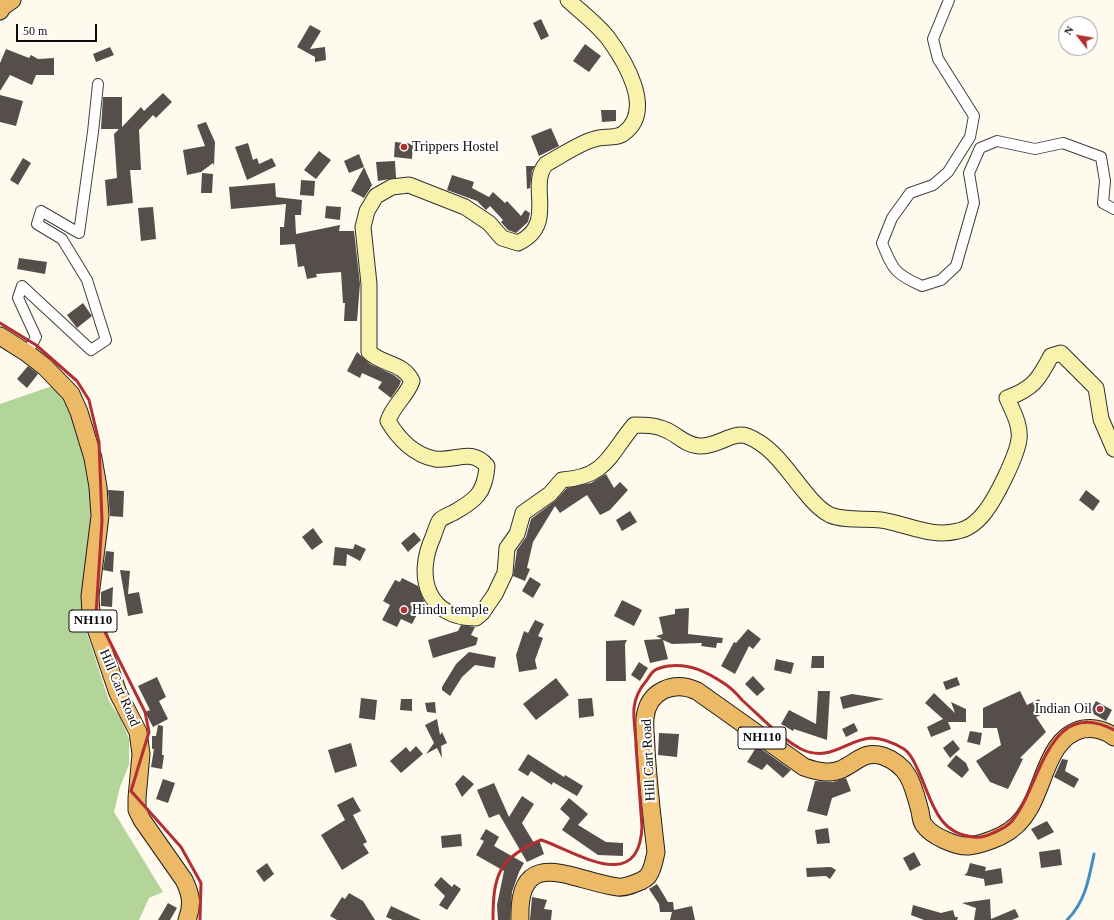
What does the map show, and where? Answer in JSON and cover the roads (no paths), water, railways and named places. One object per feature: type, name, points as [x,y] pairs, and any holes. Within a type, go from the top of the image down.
[{"type":"highway","points":[[0,11],[2,7],[12,0]]},
{"type":"highway","name":"Hill Cart Road","points":[[0,336],[27,353],[45,367],[71,394],[80,412],[93,458],[98,487],[100,516],[90,596],[91,614],[118,693],[138,732],[141,754],[137,810],[142,820],[184,880],[189,890],[191,902],[187,920]]},
{"type":"highway","name":"Hill Cart Road","points":[[520,920],[521,896],[524,886],[531,877],[542,872],[568,874],[619,887],[634,884],[648,877],[653,866],[656,852],[647,766],[645,718],[648,707],[655,696],[664,690],[686,686],[697,690],[804,767],[821,772],[841,770],[861,756],[873,754],[895,762],[904,769],[910,781],[923,825],[941,839],[969,846],[1002,836],[1019,823],[1033,802],[1057,747],[1067,737],[1080,730],[1094,728],[1101,729],[1114,737]]},
{"type":"main road","points":[[568,0],[607,37],[631,76],[637,97],[638,108],[638,114],[632,126],[623,135],[594,139],[546,164],[540,171],[540,214],[536,227],[528,239],[518,244],[502,238],[490,223],[465,207],[409,185],[392,187],[376,196],[367,211],[363,227],[369,284],[368,352],[375,358],[408,372],[412,381],[408,391],[392,410],[388,421],[396,435],[423,456],[436,459],[471,456],[480,458],[487,466],[486,476],[481,492],[470,503],[440,520],[428,548],[424,568],[427,591],[437,604],[463,618],[476,618],[482,613],[495,594],[505,573],[507,548],[517,534],[523,513],[550,494],[562,480],[579,479],[593,474],[614,455],[634,425],[650,425],[667,430],[684,442],[697,446],[711,446],[734,435],[746,436],[768,448],[816,505],[830,515],[890,522],[931,533],[952,532],[972,526],[984,513],[1015,454],[1020,438],[1017,423],[1007,398],[1022,393],[1035,384],[1051,356],[1061,353],[1096,388],[1101,419],[1114,449]]},
{"type":"street","points":[[949,0],[933,39],[938,59],[974,116],[970,137],[948,172],[933,185],[910,193],[892,218],[882,243],[893,268],[909,280],[922,286],[941,280],[956,266],[974,203],[969,173],[980,148],[997,141],[1035,149],[1063,143],[1101,157],[1105,181],[1103,203],[1114,209]]},
{"type":"street","points":[[27,353],[36,337],[18,298],[22,286],[92,350],[106,340],[87,280],[62,239],[37,224],[41,211],[79,233],[98,84]]},
{"type":"waterway","points":[[1067,920],[1078,906],[1082,898],[1088,881],[1094,854]]},
{"type":"railway","points":[[0,323],[36,345],[77,381],[89,400],[99,442],[102,521],[96,614],[145,712],[149,732],[131,791],[181,847],[201,883],[200,920]]},
{"type":"railway","points":[[493,920],[494,891],[501,870],[515,854],[541,840],[603,864],[618,864],[630,860],[638,848],[642,827],[634,708],[638,693],[642,686],[655,670],[661,668],[676,665],[691,667],[712,676],[736,693],[763,720],[785,739],[801,749],[811,753],[829,752],[871,738],[884,740],[904,749],[913,760],[936,812],[943,821],[951,829],[961,834],[974,837],[981,837],[991,834],[1008,825],[1012,821],[1022,806],[1039,768],[1060,734],[1074,725],[1092,722],[1114,730]]},
{"type":"place","name":"Trippers Hostel","points":[[404,147]]},
{"type":"place","name":"Hindu temple","points":[[404,610]]},
{"type":"place","name":"Indian Oil","points":[[1100,709]]}]
